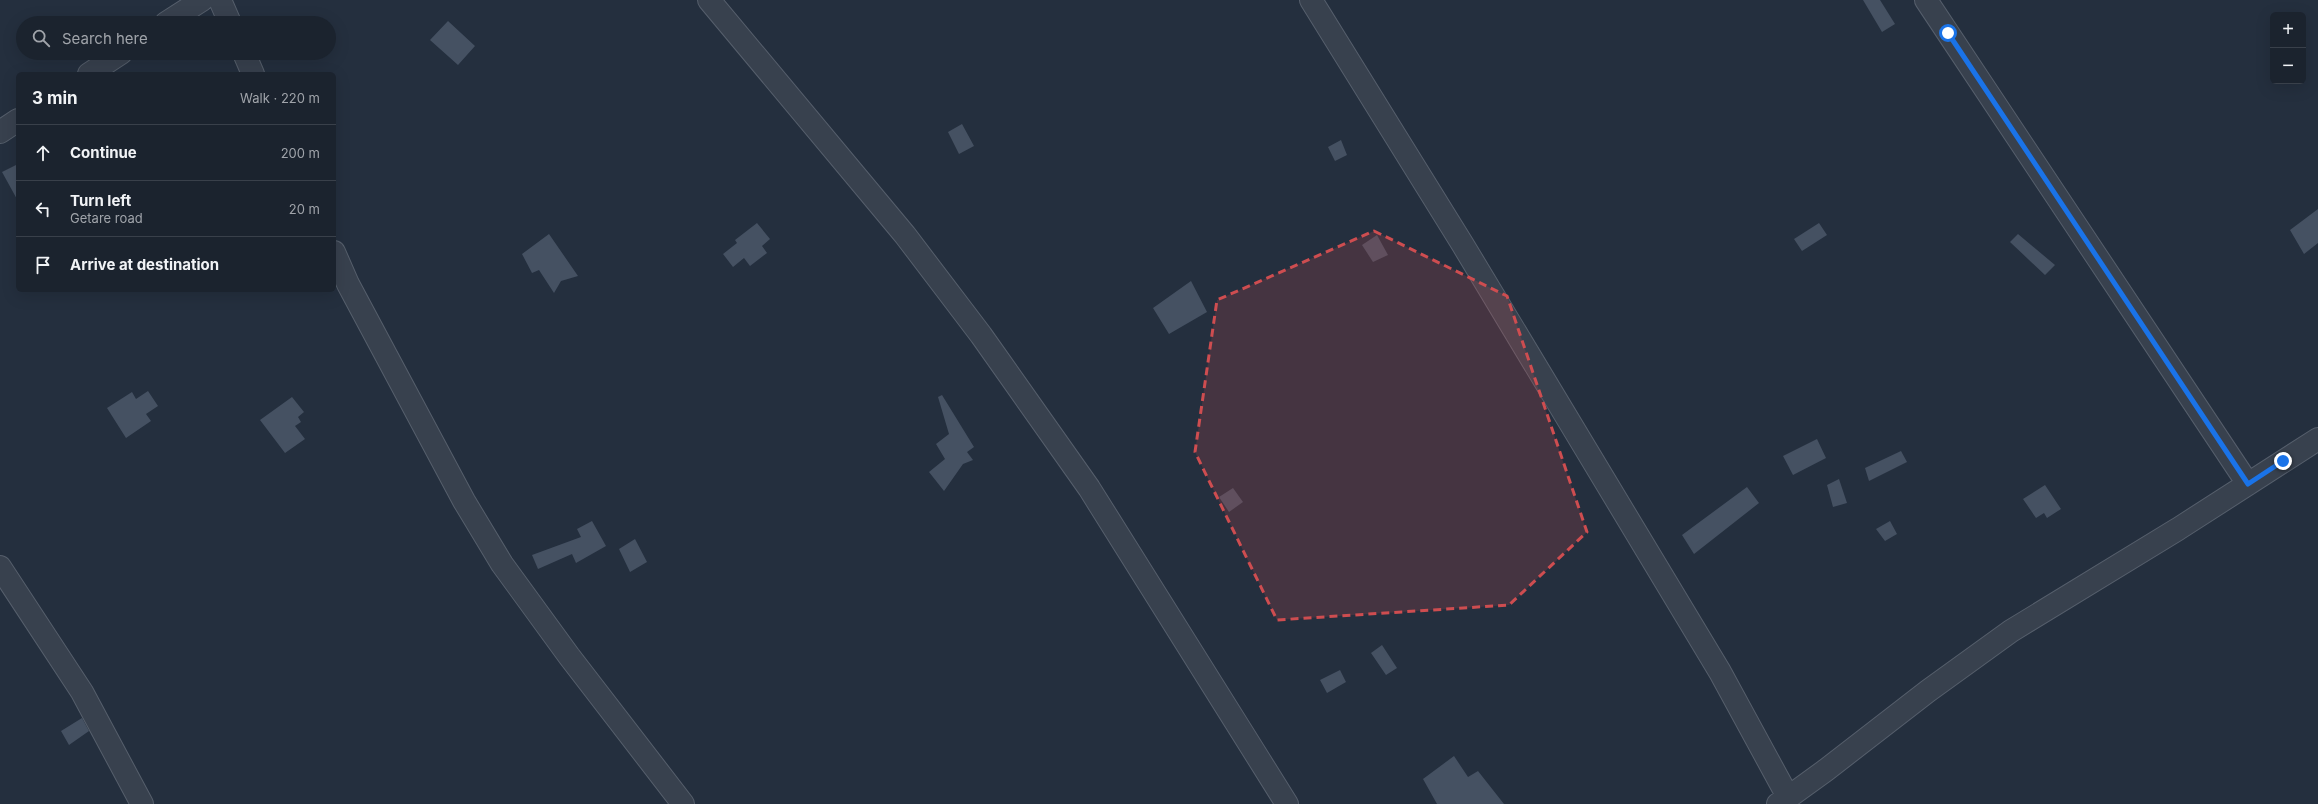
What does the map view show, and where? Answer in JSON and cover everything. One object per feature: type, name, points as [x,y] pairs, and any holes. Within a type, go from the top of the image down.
[{"type":"street","points":[[177,16],[202,0]]},
{"type":"street","points":[[220,0],[227,16]]},
{"type":"street","points":[[709,0],[857,176],[981,335],[1089,488],[1287,804]]},
{"type":"street","points":[[1311,0],[1463,245],[1716,666],[1782,802],[1928,691],[2011,631],[2318,439]]},
{"type":"street","points":[[1926,0],[2248,484]]},
{"type":"street","points":[[92,72],[110,60]]},
{"type":"street","points":[[247,60],[252,72]]},
{"type":"street","points":[[336,257],[348,284],[464,501],[502,564],[569,656],[683,804]]},
{"type":"street","points":[[0,567],[82,692],[142,804]]},
{"type":"highlighted area","points":[[1374,231],[1507,296],[1587,532],[1509,605],[1277,620],[1195,452],[1217,300]]},
{"type":"building","points":[[1863,0],[1880,0],[1895,24],[1882,32]]},
{"type":"building","points":[[448,21],[475,46],[458,65],[430,40]]},
{"type":"building","points":[[962,124],[974,146],[959,154],[948,132]]},
{"type":"building","points":[[1341,140],[1347,155],[1335,161],[1328,147]]},
{"type":"building","points":[[16,165],[16,197],[2,172]]},
{"type":"building","points":[[2318,209],[2318,243],[2304,254],[2290,230]]},
{"type":"building","points":[[757,223],[770,239],[762,246],[767,253],[750,266],[744,258],[733,267],[723,254],[737,243],[735,240]]},
{"type":"building","points":[[1819,223],[1827,235],[1802,251],[1794,239]]},
{"type":"building","points":[[549,234],[578,276],[561,281],[554,293],[539,270],[532,273],[522,254]]},
{"type":"building","points":[[2018,234],[2055,265],[2045,275],[2010,242]]},
{"type":"building","points":[[1377,235],[1388,255],[1373,262],[1362,245]]},
{"type":"building","points":[[1191,281],[1207,312],[1169,334],[1153,308]]},
{"type":"building","points":[[148,391],[158,406],[146,414],[151,421],[126,438],[107,408],[132,392],[136,399]]},
{"type":"building","points":[[942,395],[974,447],[967,452],[973,460],[963,464],[944,491],[929,472],[945,459],[936,444],[949,434],[938,397]]},
{"type":"building","points":[[292,397],[304,412],[298,417],[301,422],[295,426],[305,439],[285,453],[260,420]]},
{"type":"building","points":[[1817,439],[1826,458],[1793,475],[1783,456]]},
{"type":"building","points":[[1901,451],[1907,462],[1869,481],[1865,468]]},
{"type":"building","points":[[1839,479],[1847,503],[1833,507],[1827,485]]},
{"type":"building","points":[[2045,485],[2061,509],[2047,518],[2044,513],[2036,518],[2023,499]]},
{"type":"building","points":[[1747,487],[1759,503],[1694,554],[1682,535]]},
{"type":"building","points":[[1233,488],[1243,502],[1229,512],[1219,497]]},
{"type":"building","points":[[592,521],[606,546],[576,563],[572,554],[538,569],[532,555],[581,537],[577,529]]},
{"type":"building","points":[[1890,521],[1897,534],[1885,541],[1876,529]]},
{"type":"building","points":[[635,539],[647,562],[630,572],[619,549]]},
{"type":"building","points":[[1382,645],[1397,668],[1386,675],[1371,653]]},
{"type":"building","points":[[1340,670],[1346,682],[1327,693],[1320,680]]},
{"type":"building","points":[[82,718],[89,731],[69,745],[61,731]]},
{"type":"building","points":[[1454,756],[1468,777],[1478,771],[1504,804],[1437,804],[1423,779]]},
{"type":"route","points":[[1948,33],[2248,484],[2283,461]]}]
